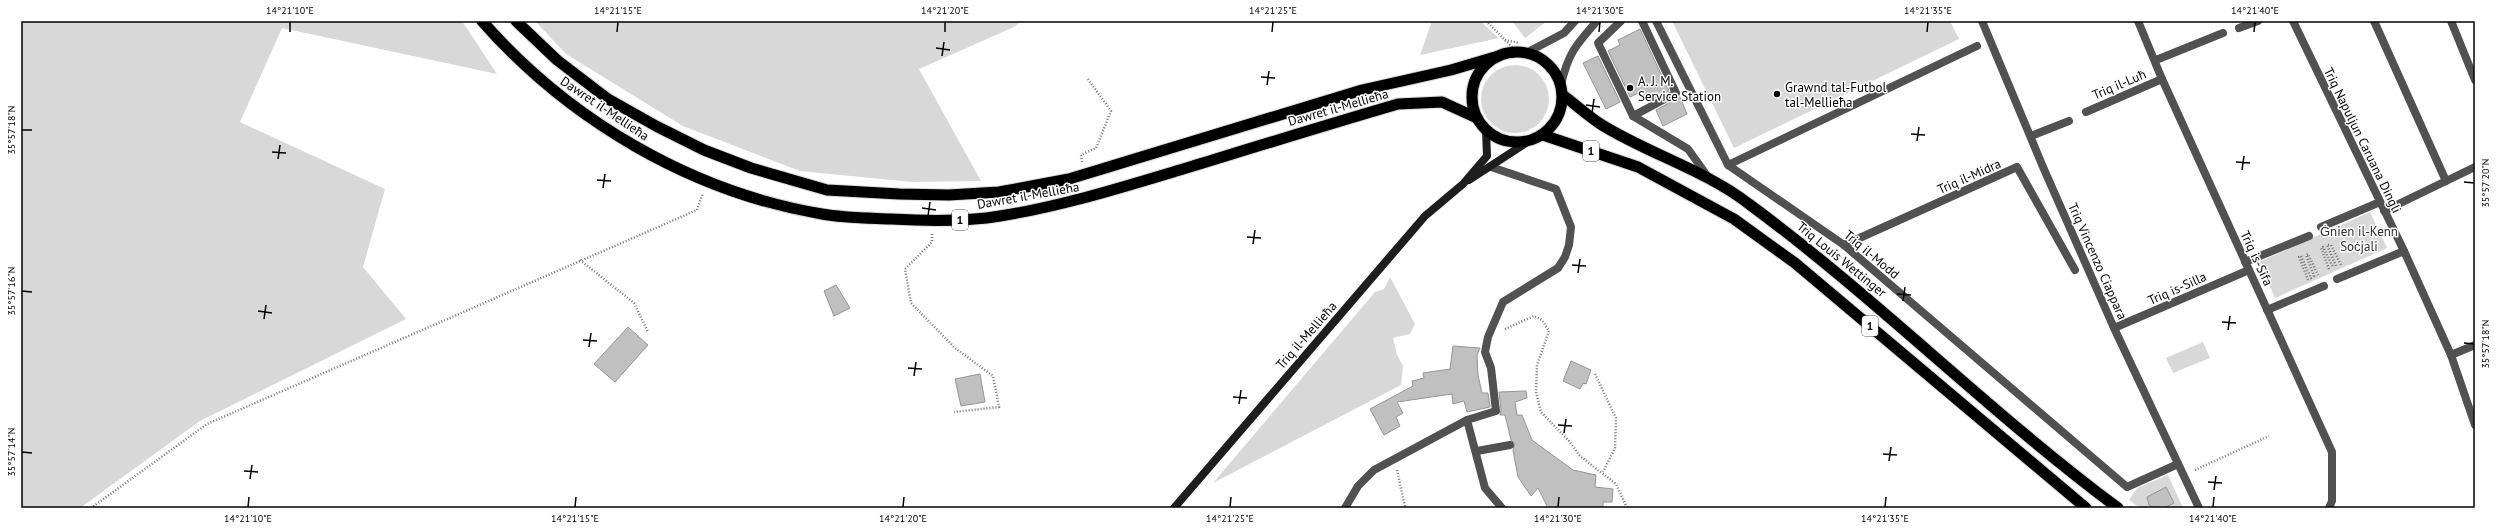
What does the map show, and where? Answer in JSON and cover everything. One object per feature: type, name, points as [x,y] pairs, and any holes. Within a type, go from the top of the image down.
[{"type":"highway","name":"Dawret il-Mellieħa","points":[[482,21],[540,80],[598,123],[648,154],[707,181],[784,207],[824,215],[932,221],[998,217],[1073,202],[1398,104],[1442,102],[1477,118]]},
{"type":"highway","name":"Dawret il-Mellieħa","points":[[516,21],[563,65],[608,98],[656,126],[704,150],[751,168],[827,190],[899,194],[963,194],[1000,192],[1085,174],[1362,90],[1450,70],[1495,57]]},
{"type":"highway","points":[[1521,52],[1543,60],[1554,71],[1562,90],[1561,112],[1555,123],[1543,134],[1529,141],[1514,142],[1496,137],[1486,130],[1477,118],[1472,100],[1474,83],[1481,69],[1495,57],[1521,52]]},
{"type":"highway","name":"Triq Louis Wettinger","points":[[1562,90],[1601,125],[1710,180],[1747,202],[1831,266],[2056,462],[2118,508]]},
{"type":"highway","name":"1","points":[[1543,134],[1638,167],[1734,219],[1795,263],[2086,508]]},
{"type":"main road","name":"Triq il-Mellieħa","points":[[1463,184],[1487,156],[1486,130]]},
{"type":"main road","name":"Triq il-Mellieħa","points":[[1174,508],[1425,216],[1463,184],[1529,141]]},
{"type":"street","points":[[1521,52],[1564,33],[1575,21]]},
{"type":"street","points":[[1562,90],[1566,61],[1597,21]]},
{"type":"street","points":[[1621,21],[1598,43],[1633,116],[1688,149],[1710,180]]},
{"type":"street","points":[[1633,116],[1676,92],[1642,21]]},
{"type":"street","name":"Triq il-Modd","points":[[1656,21],[1728,165],[1844,245],[2127,487],[2178,464]]},
{"type":"street","name":"Triq Vincenzo Ciappara","points":[[1982,21],[2114,328],[2199,508]]},
{"type":"street","name":"Triq is-Sifa","points":[[2138,21],[2156,60],[2162,79],[2332,452],[2332,501],[2329,508]]},
{"type":"street","points":[[2239,28],[2258,21]]},
{"type":"street","name":"Triq Napuljun Caruana Dingli","points":[[2293,21],[2404,251],[2451,355],[2475,425]]},
{"type":"street","points":[[2374,21],[2446,181]]},
{"type":"street","points":[[2451,21],[2475,80]]},
{"type":"street","name":"Triq il-Luħ","points":[[2156,60],[2223,33]]},
{"type":"street","points":[[1728,165],[1977,46]]},
{"type":"street","name":"Triq il-Luħ","points":[[2086,112],[2162,79]]},
{"type":"street","points":[[2031,136],[2069,121]]},
{"type":"street","points":[[1345,508],[1358,486],[1374,470],[1467,420],[1496,411],[1486,347],[1492,324],[1503,302],[1558,268],[1565,256],[1571,234],[1570,227],[1556,189],[1491,167]]},
{"type":"street","name":"Triq il-Midra","points":[[1844,245],[2017,167],[2075,270]]},
{"type":"street","points":[[2384,211],[2475,167]]},
{"type":"street","points":[[2321,227],[2380,202]]},
{"type":"street","name":"Triq is-Silla","points":[[2114,328],[2309,236]]},
{"type":"street","points":[[2337,279],[2404,251]]},
{"type":"street","points":[[2267,310],[2324,286]]},
{"type":"street","points":[[2451,355],[2475,345]]},
{"type":"street","points":[[1467,420],[1477,452],[1485,488],[1493,508]]},
{"type":"street","points":[[1477,452],[1510,445]]},
{"type":"street","points":[[1485,488],[1502,508]]},
{"type":"path","points":[[1486,21],[1521,52]]},
{"type":"path","points":[[1085,174],[1080,155],[1096,148],[1112,111],[1088,79]]},
{"type":"path","points":[[91,508],[207,424],[696,210],[707,181]]},
{"type":"path","points":[[932,221],[932,242],[905,269],[911,303],[955,348],[993,376],[1000,407],[954,412]]},
{"type":"path","points":[[2312,291],[2299,257],[2301,256],[2311,278],[2314,276],[2306,255],[2308,254],[2318,275],[2330,269],[2321,248],[2324,247],[2333,268],[2336,266],[2327,246],[2331,245],[2340,265],[2345,263]]},
{"type":"path","points":[[580,260],[634,303],[648,332]]},
{"type":"path","points":[[1486,347],[1508,327],[1534,316],[1542,320],[1549,331],[1537,365],[1536,392],[1541,412],[1569,441],[1580,456],[1603,472],[1616,484],[1627,508]]},
{"type":"path","points":[[1595,374],[1616,418],[1615,448],[1603,472]]},
{"type":"path","points":[[2183,475],[2269,436]]},
{"type":"path","points":[[1395,460],[1406,507]]},
{"type":"green space","points":[[21,21],[462,21],[497,74],[282,28],[240,122],[385,189],[363,267],[406,319],[200,421],[80,508],[21,508]]},
{"type":"green space","points":[[535,21],[1021,21],[1014,27],[919,69],[981,181],[912,182],[800,171],[683,126],[566,54]]},
{"type":"green space","points":[[1432,21],[1480,21],[1499,38],[1420,55]]},
{"type":"green space","points":[[1512,21],[1547,21],[1525,38]]},
{"type":"green space","name":"Grawnd tal-Futbol tal-Mellieħa","points":[[1672,21],[1950,21],[1959,39],[1734,148]]},
{"type":"green space","points":[[1515,65],[1528,67],[1539,75],[1547,86],[1549,99],[1547,112],[1539,123],[1528,131],[1515,133],[1502,131],[1491,123],[1483,112],[1481,99],[1483,86],[1491,75],[1502,67]]},
{"type":"green space","name":"Ġnien il-Kenn Soċjali","points":[[2370,212],[2387,248],[2275,298],[2259,262]]},
{"type":"green space","points":[[1390,277],[1415,324],[1410,334],[1393,338],[1397,355],[1403,366],[1401,385],[1213,483],[1375,292],[1384,289]]},
{"type":"green space","points":[[2203,342],[2210,358],[2173,373],[2166,358]]},
{"type":"green space","points":[[2168,475],[2183,508],[2140,508],[2129,500],[2137,488]]},
{"type":"building","points":[[1640,29],[1669,91],[1651,100],[1648,93],[1645,95],[1643,91],[1630,97],[1608,51],[1620,45],[1618,40]]},
{"type":"building","points":[[1598,56],[1620,102],[1606,109],[1583,63]]},
{"type":"building","points":[[1680,97],[1687,114],[1663,126],[1656,110]]},
{"type":"building","points":[[836,285],[850,308],[834,316],[824,291]]},
{"type":"building","points":[[628,327],[648,345],[615,382],[594,364]]},
{"type":"building","points":[[1453,346],[1480,348],[1477,355],[1478,375],[1482,393],[1488,393],[1490,407],[1467,412],[1464,401],[1453,404],[1452,394],[1397,402],[1403,413],[1396,417],[1400,426],[1384,435],[1370,409],[1413,386],[1412,381],[1424,378],[1423,373],[1450,369]]},
{"type":"building","points":[[1571,361],[1591,370],[1586,384],[1583,383],[1580,389],[1563,381]]},
{"type":"building","points":[[980,374],[985,402],[961,406],[955,379]]},
{"type":"building","points":[[1526,391],[1527,398],[1515,402],[1517,415],[1522,415],[1532,440],[1573,470],[1596,475],[1595,487],[1613,489],[1612,502],[1603,502],[1603,508],[1548,508],[1538,488],[1531,496],[1518,477],[1513,450],[1515,444],[1511,440],[1505,415],[1500,415],[1501,410],[1499,392]]},
{"type":"building","points":[[2166,487],[2174,503],[2164,508],[2154,508],[2149,505],[2147,497]]},
{"type":"place","name":"A. J. M. Service Station","points":[[1630,88]]},
{"type":"place","name":"Grawnd tal-Futbol tal-Mellieħa","points":[[1777,94]]}]
